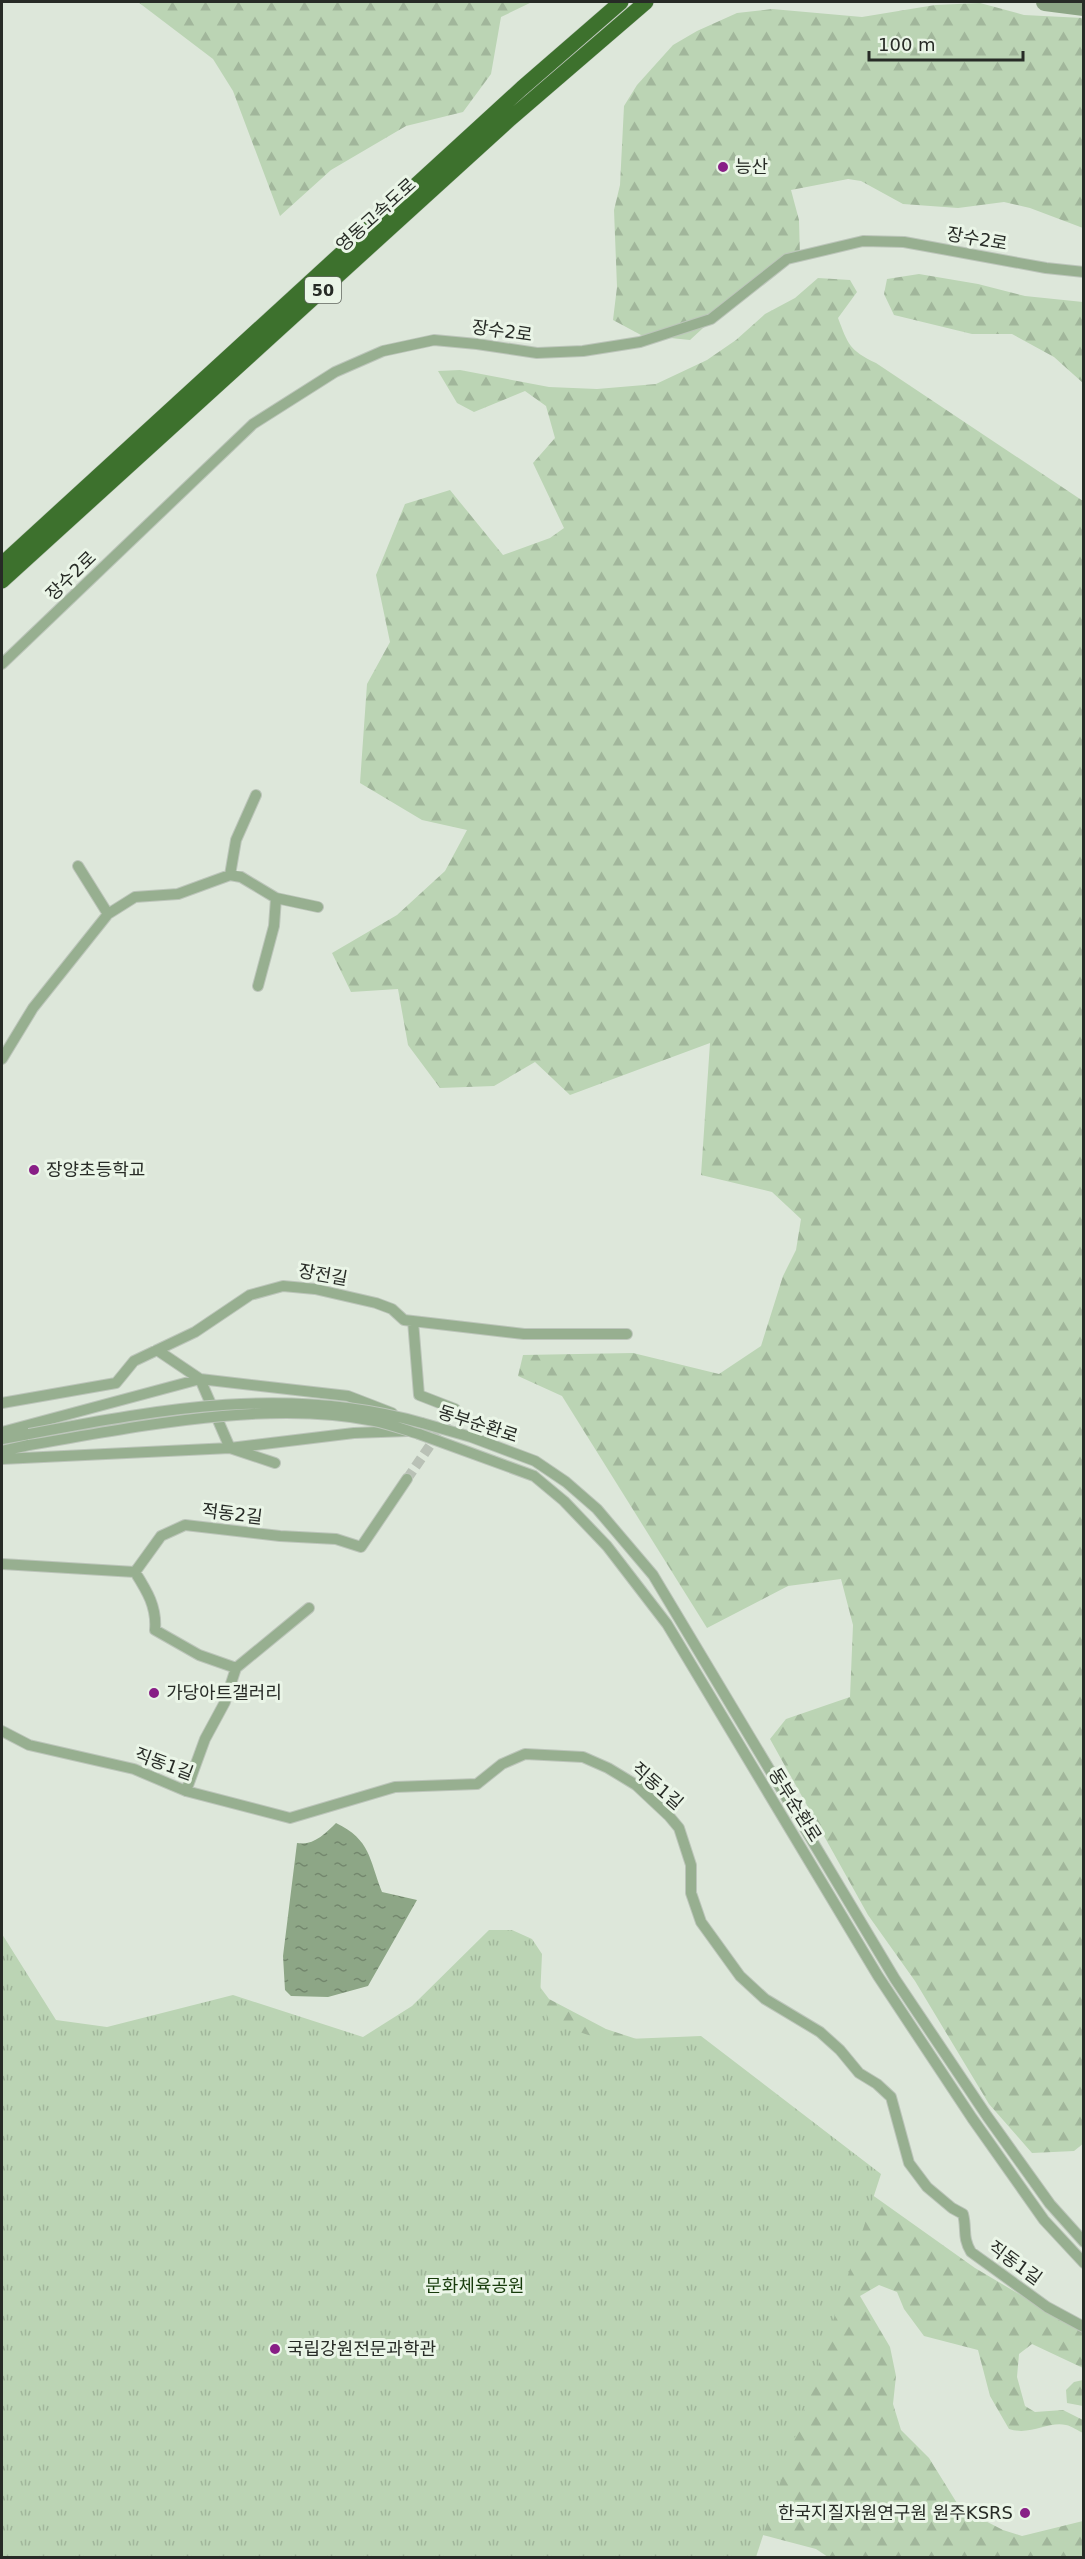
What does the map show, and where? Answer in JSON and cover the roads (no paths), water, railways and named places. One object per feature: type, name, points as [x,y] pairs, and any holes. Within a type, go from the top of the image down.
[{"type":"highway","name":"영동고속도로","points":[[2,564],[522,88],[621,2]]},
{"type":"highway","name":"영동고속도로","points":[[2,581],[501,127],[646,2]]},
{"type":"street","name":"장수2로","points":[[2,664],[253,424],[335,372],[383,351],[434,340],[537,353],[583,351],[640,342],[711,319],[787,259],[863,241],[904,242],[1046,268],[1083,272]]},
{"type":"street","points":[[230,875],[236,840],[256,795]]},
{"type":"street","points":[[78,866],[108,914]]},
{"type":"street","points":[[2,1059],[33,1008],[108,914],[135,897],[178,894],[230,875],[241,877],[276,898],[318,907]]},
{"type":"street","points":[[258,986],[274,926],[276,898]]},
{"type":"street","name":"장전길","points":[[2,1403],[116,1383],[134,1361],[195,1332],[250,1295],[284,1286],[315,1289],[376,1303],[392,1309],[404,1320],[525,1334],[627,1334]]},
{"type":"street","points":[[413,1321],[419,1395],[455,1409],[451,1415]]},
{"type":"street","points":[[157,1350],[200,1379],[230,1448],[275,1463]]},
{"type":"street","points":[[2,1432],[200,1379],[348,1395],[416,1427]]},
{"type":"street","points":[[2,1451],[29,1440],[134,1414],[211,1405],[308,1403],[364,1410],[416,1427]]},
{"type":"street","points":[[2,1459],[230,1448],[416,1427]]},
{"type":"street","name":"동부순환로","points":[[416,1427],[471,1437],[535,1461],[566,1482],[597,1509],[653,1575],[895,1979],[993,2125],[1050,2204],[1083,2242]]},
{"type":"street","name":"동부순환로","points":[[416,1427],[534,1476],[564,1501],[607,1546],[667,1624],[878,1976],[972,2118],[1044,2220],[1083,2263]]},
{"type":"street","points":[[2,1439],[29,1440]]},
{"type":"street","name":"적동2길","points":[[135,1572],[161,1536],[185,1525],[280,1536],[336,1539],[361,1546],[407,1479]]},
{"type":"street","points":[[2,1563],[135,1572],[149,1594],[156,1615],[155,1630],[199,1655],[236,1668]]},
{"type":"street","points":[[186,1791],[204,1739],[225,1702],[236,1668],[309,1608]]},
{"type":"street","name":"직동1길","points":[[2,1731],[29,1745],[134,1769],[186,1791],[290,1818],[394,1787],[477,1784],[502,1764],[525,1754],[583,1756],[608,1768],[636,1785],[679,1828],[691,1865],[691,1893],[701,1922],[740,1976],[765,1999],[820,2032],[840,2050],[859,2073],[877,2084],[891,2097],[909,2163],[927,2187],[952,2208],[963,2214],[966,2224],[964,2241],[970,2252],[1047,2307],[1083,2327]]},
{"type":"water","points":[[336,1823],[356,1836],[363,1844],[382,1892],[417,1900],[368,1986],[328,1997],[291,1996],[285,1990],[283,1956],[297,1843],[313,1841]]},
{"type":"waterway","points":[[1045,2],[1084,7]]},
{"type":"tunnel","points":[[407,1479],[451,1415]]},
{"type":"place","name":"능산","points":[[723,167]]},
{"type":"place","name":"장양초등학교","points":[[34,1170]]},
{"type":"place","name":"가당아트갤러리","points":[[154,1693]]},
{"type":"place","name":"국립강원전문과학관","points":[[275,2349]]},
{"type":"place","name":"한국지질자원연구원 원주KSRS","points":[[1025,2513]]},
{"type":"park label","name":"문화체육공원","points":[[475,2286]]}]
